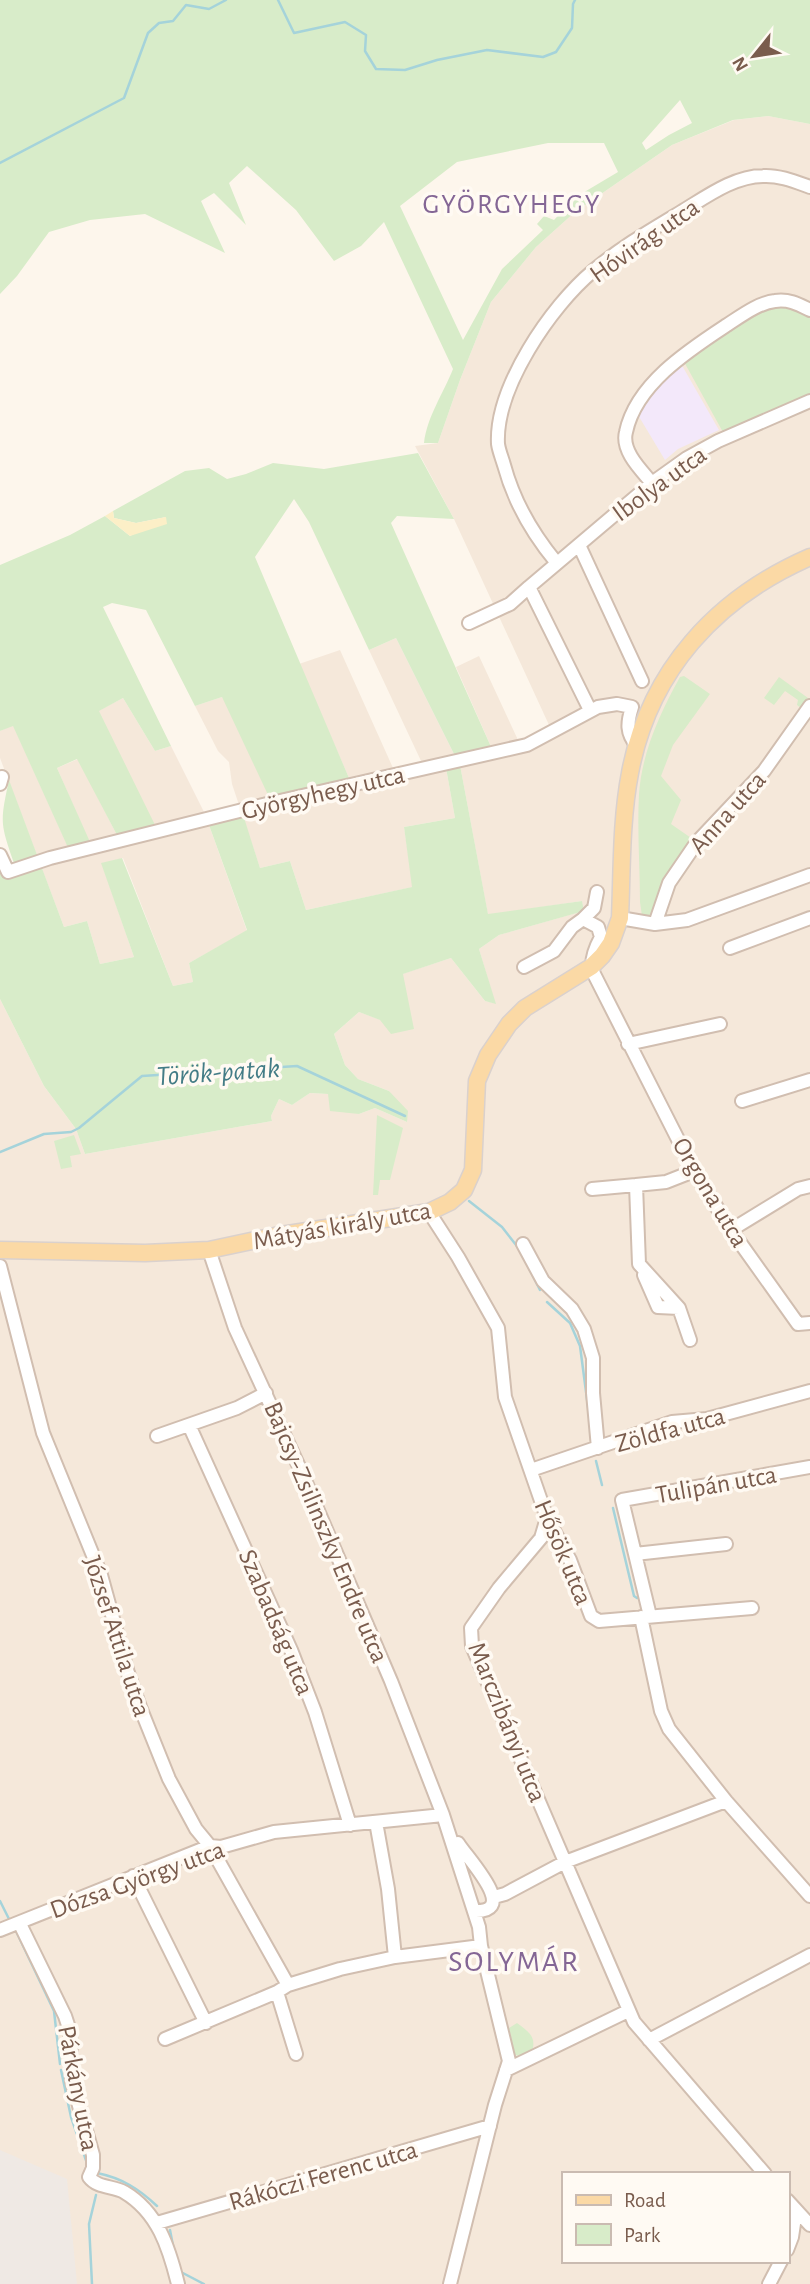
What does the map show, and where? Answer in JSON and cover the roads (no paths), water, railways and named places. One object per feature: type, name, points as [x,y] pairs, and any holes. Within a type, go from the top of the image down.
[{"type":"main road","name":"Mátyás király utca","points":[[0,1250],[145,1254],[209,1250],[275,1236],[429,1212],[457,1196],[471,1177],[475,1162],[477,1082],[498,1038],[525,1008],[591,967],[611,943],[620,918],[630,773],[652,701],[677,657],[708,625],[746,592],[786,567],[810,557]]},
{"type":"street","name":"Hóvirág utca","points":[[556,562],[538,541],[519,507],[498,445],[502,411],[514,374],[542,331],[591,272],[625,246],[717,190],[739,180],[764,176],[810,187]]},
{"type":"street","points":[[652,483],[633,459],[626,445],[625,433],[643,395],[680,357],[742,316],[771,301],[792,301],[810,310]]},
{"type":"street","name":"Ibolya utca","points":[[529,587],[652,483],[701,449],[810,401]]},
{"type":"street","points":[[579,545],[642,681]]},
{"type":"street","points":[[469,623],[510,604],[529,587],[590,710]]},
{"type":"street","name":"Györgyhegy utca","points":[[0,855],[8,872],[50,858],[267,804],[527,745],[590,710],[609,704],[632,707]]},
{"type":"street","name":"Anna utca","points":[[655,924],[669,883],[692,850],[764,771],[810,706]]},
{"type":"street","name":"Mátyás király utca","points":[[632,707],[627,722],[628,732],[637,746]]},
{"type":"street","points":[[620,918],[655,924],[687,920],[810,875]]},
{"type":"street","points":[[524,967],[554,951],[572,927],[594,908],[597,892]]},
{"type":"street","points":[[730,948],[810,918]]},
{"type":"street","points":[[583,919],[598,926],[601,937],[595,947],[591,967]]},
{"type":"street","name":"Orgona utca","points":[[591,967],[694,1171],[798,1324],[810,1323]]},
{"type":"street","points":[[628,1044],[720,1024]]},
{"type":"street","points":[[742,1101],[810,1080]]},
{"type":"street","points":[[592,1189],[666,1182],[694,1171]]},
{"type":"street","points":[[636,1185],[639,1264],[679,1308],[690,1340]]},
{"type":"street","points":[[732,1230],[798,1189],[810,1186]]},
{"type":"street","name":"Hősök utca","points":[[429,1212],[458,1256],[498,1328],[505,1398],[547,1518],[570,1560],[592,1616],[599,1620],[646,1616]]},
{"type":"street","points":[[523,1244],[543,1281],[572,1309],[584,1329],[593,1358],[598,1448]]},
{"type":"street","name":"Bajcsy-Zsilinszky Endre utca","points":[[209,1250],[235,1328],[391,1681],[443,1815]]},
{"type":"street","name":"József Attila utca","points":[[0,1266],[43,1433],[101,1575],[140,1707],[169,1779],[288,1985]]},
{"type":"street","name":"Zöldfa utca","points":[[531,1470],[672,1422],[707,1419],[810,1391]]},
{"type":"street","points":[[157,1436],[237,1408],[266,1393]]},
{"type":"street","name":"Szabadság utca","points":[[189,1425],[291,1650],[315,1712],[350,1825]]},
{"type":"street","name":"Tulipán utca","points":[[635,1554],[622,1500],[810,1467]]},
{"type":"street","name":"Marczibányi utca","points":[[547,1518],[541,1538],[499,1588],[471,1628],[470,1636],[484,1676],[565,1862]]},
{"type":"street","points":[[726,1544],[635,1554],[661,1711],[669,1729],[726,1801],[810,1896]]},
{"type":"street","points":[[646,1616],[752,1608]]},
{"type":"street","points":[[494,1897],[505,1894],[565,1862],[726,1801]]},
{"type":"street","points":[[443,1815],[467,1858],[489,1886],[494,1897],[493,1904],[488,1908],[475,1911]]},
{"type":"street","points":[[443,1815],[475,1911],[509,2062],[450,2284]]},
{"type":"street","name":"Dózsa György utca","points":[[0,1930],[210,1846],[221,1847],[274,1832],[443,1815]]},
{"type":"street","points":[[376,1822],[388,1889],[395,1957]]},
{"type":"street","points":[[565,1862],[631,2017],[763,2172]]},
{"type":"street","points":[[133,1876],[206,2022]]},
{"type":"street","name":"Párkány utca","points":[[20,1924],[65,2016],[69,2031],[72,2081],[93,2155],[93,2168],[89,2177],[94,2182],[123,2192],[156,2223]]},
{"type":"street","points":[[165,2039],[288,1985],[341,1969],[395,1957],[481,1946]]},
{"type":"street","points":[[649,2040],[810,1955]]},
{"type":"street","points":[[277,1992],[296,2054]]},
{"type":"street","points":[[506,2070],[631,2017]]},
{"type":"street","name":"Rákóczi Ferenc utca","points":[[156,2223],[490,2126]]},
{"type":"street","points":[[792,2205],[810,2225]]},
{"type":"street","points":[[789,2245],[792,2237],[792,2205]]},
{"type":"street","points":[[156,2223],[164,2237],[178,2284]]},
{"type":"street","points":[[769,2284],[780,2263]]},
{"type":"waterway","points":[[0,163],[124,98],[148,33],[159,23],[173,21],[186,5],[209,9],[226,0]]},
{"type":"waterway","points":[[278,0],[294,33],[345,22],[366,35],[365,51],[376,69],[405,70],[437,60],[487,50],[543,57],[556,52],[572,28],[575,0]]},
{"type":"waterway","name":"Török-patak","points":[[0,1152],[44,1134],[71,1132],[79,1128],[142,1076],[297,1066],[405,1116]]},
{"type":"waterway","name":"Török-patak","points":[[469,1201],[502,1227],[520,1250]]},
{"type":"waterway","name":"Török-patak","points":[[529,1268],[540,1290]]},
{"type":"waterway","name":"Török-patak","points":[[547,1302],[570,1323],[580,1346],[590,1422]]},
{"type":"waterway","name":"Török-patak","points":[[596,1461],[602,1485]]},
{"type":"waterway","name":"Török-patak","points":[[613,1508],[634,1596],[637,1598]]},
{"type":"waterway","points":[[0,1901],[10,1921]]},
{"type":"waterway","points":[[17,1933],[54,2011],[60,2064]]},
{"type":"waterway","points":[[61,2070],[71,2117],[88,2166]]},
{"type":"waterway","points":[[97,2173],[130,2185],[157,2206]]},
{"type":"waterway","points":[[92,2284],[89,2224],[96,2195]]},
{"type":"waterway","points":[[170,2230],[174,2251]]},
{"type":"waterway","points":[[179,2271],[204,2284]]},
{"type":"district","name":"GYÖRGYHEGY","points":[[512,203]]},
{"type":"district","name":"SOLYMÁR","points":[[514,1961]]}]
